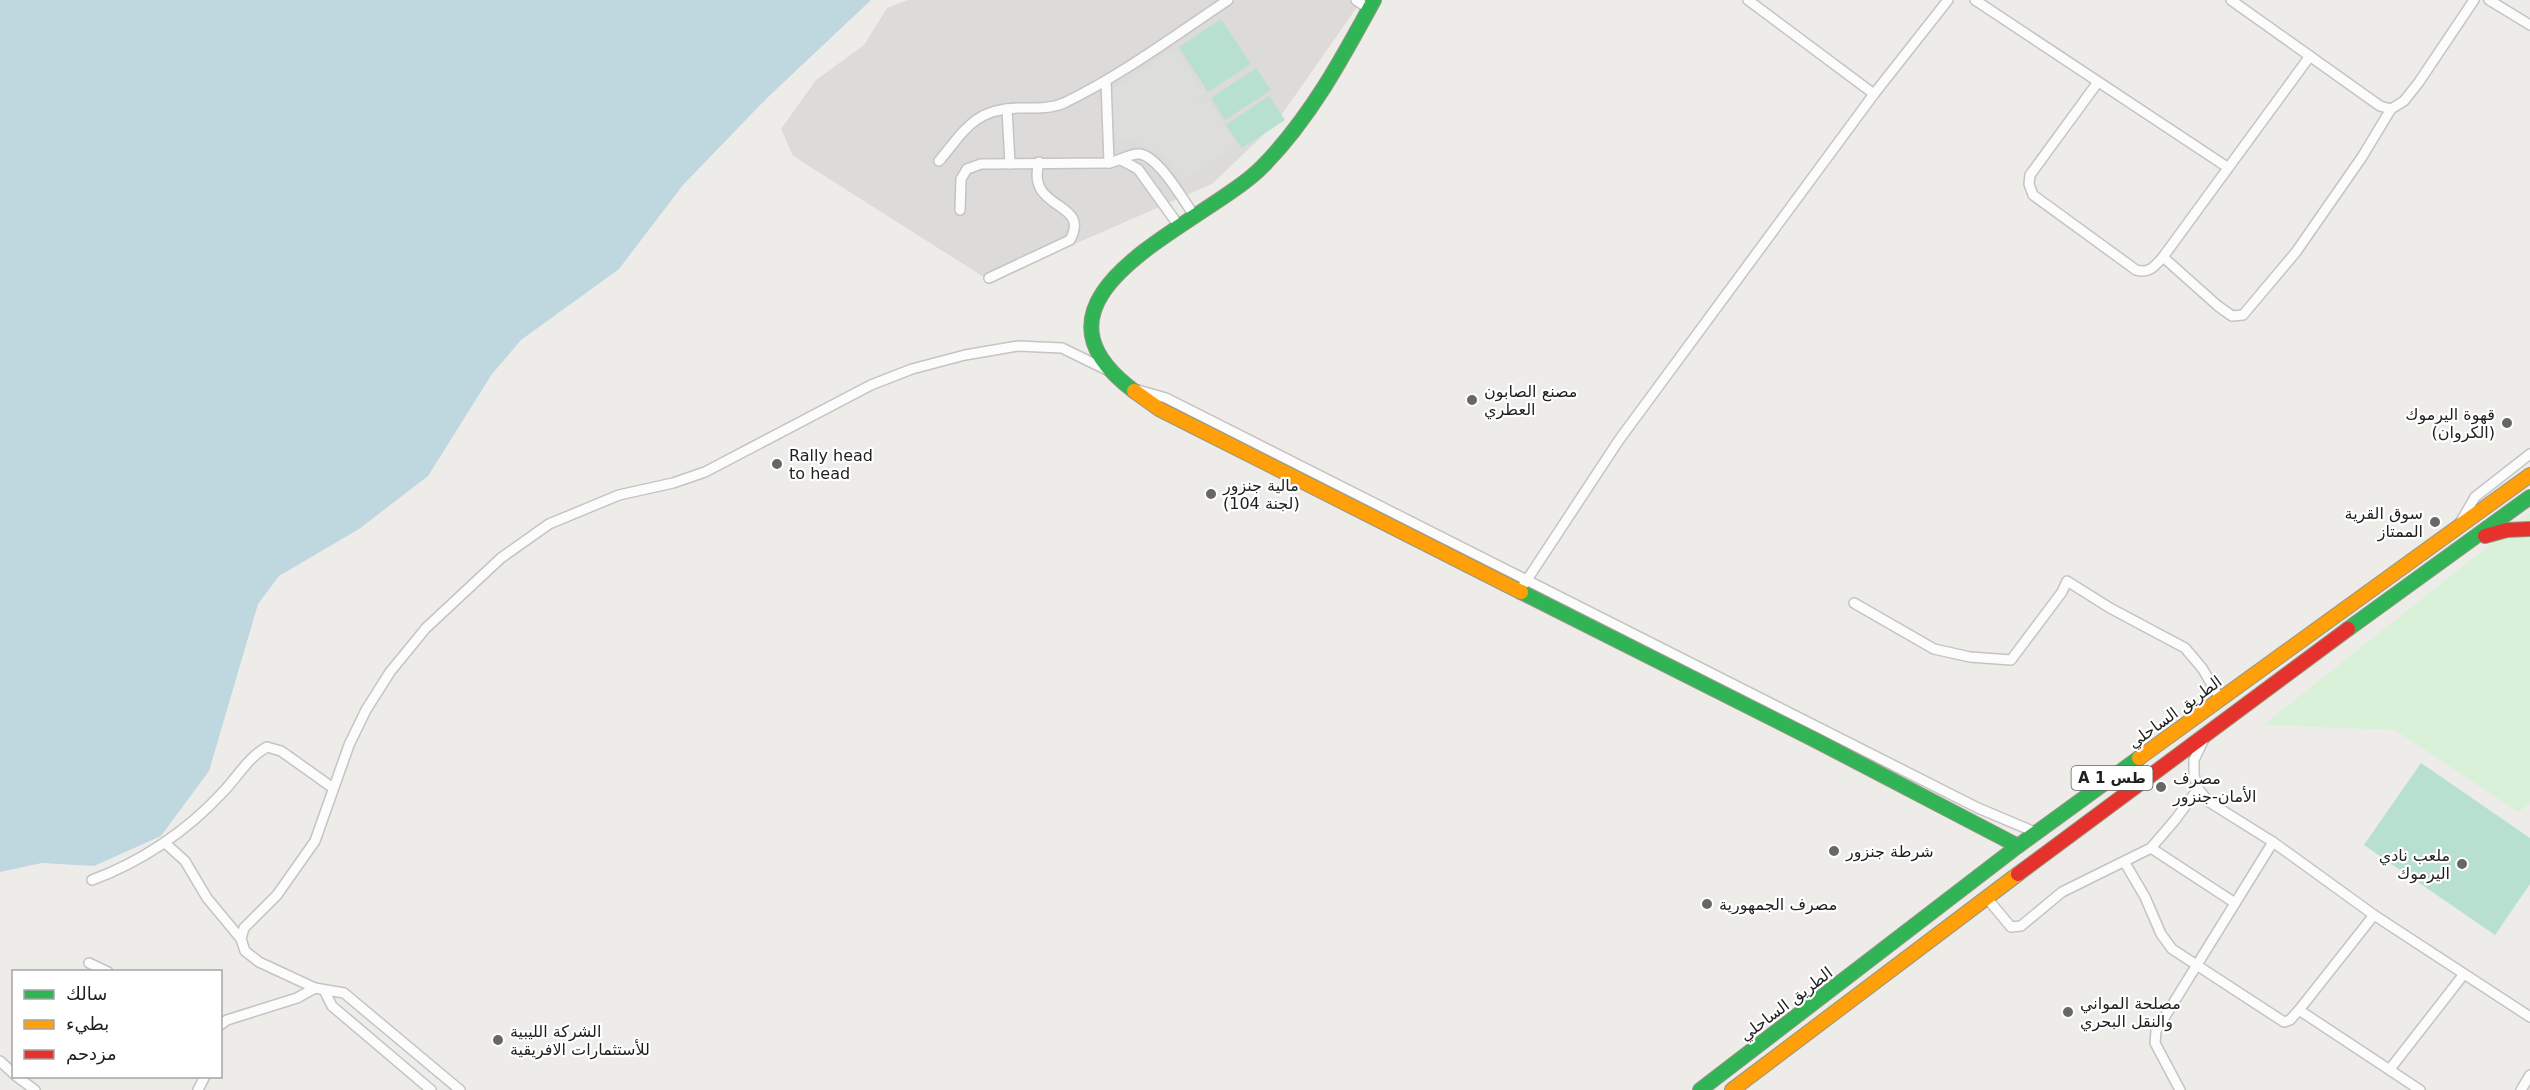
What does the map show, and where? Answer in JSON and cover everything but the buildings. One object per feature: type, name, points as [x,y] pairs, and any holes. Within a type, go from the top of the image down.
[{"type":"main road","points":[[1371,4],[1310,107],[1260,169],[1195,217],[1135,257],[1113,279],[1103,293],[1091,325],[1092,341],[1107,370],[1159,410],[1220,433],[1431,540],[1519,592],[1935,801],[2018,846]]},
{"type":"main road","name":"الطريق الساحلي","points":[[1700,1090],[2018,846],[2530,475]]},
{"type":"main road","name":"A 1 طس","points":[[1732,1090],[2207,732],[2530,497]]},
{"type":"main road","points":[[2470,542],[2507,530],[2530,529]]},
{"type":"street","points":[[939,161],[975,120],[993,110],[1062,104],[1106,81],[1227,0]]},
{"type":"street","points":[[1356,0],[1371,4]]},
{"type":"street","points":[[1748,0],[1874,94]]},
{"type":"street","points":[[1519,592],[1619,440],[1874,94],[1948,0]]},
{"type":"street","points":[[1975,0],[2227,167]]},
{"type":"street","points":[[2231,0],[2380,106],[2391,109]]},
{"type":"street","points":[[2163,257],[2218,306],[2232,316],[2243,315],[2296,252],[2362,158],[2391,109],[2404,101],[2419,82],[2474,0]]},
{"type":"street","points":[[2489,0],[2530,25]]},
{"type":"street","points":[[2098,82],[2043,155],[2030,175],[2029,184],[2037,200],[2136,270],[2144,273],[2163,257],[2310,56]]},
{"type":"street","points":[[1106,81],[1109,163]]},
{"type":"street","points":[[1007,109],[1010,164]]},
{"type":"street","points":[[960,210],[962,179],[967,169],[981,164],[1109,163],[1130,155],[1140,154],[1148,157],[1164,173],[1195,217]]},
{"type":"street","points":[[1121,160],[1138,169],[1179,226]]},
{"type":"street","points":[[989,278],[1070,240],[1074,232],[1075,224],[1065,208],[1041,192],[1036,183],[1039,162]]},
{"type":"street","points":[[240,939],[244,928],[277,895],[315,841],[348,745],[366,710],[390,672],[426,628],[501,558],[549,524],[619,495],[673,483],[705,472],[871,385],[912,369],[965,355],[1018,346],[1062,348],[1107,370]]},
{"type":"street","points":[[2457,528],[2475,497],[2530,454]]},
{"type":"street","points":[[1431,540],[1527,578],[1978,808],[2037,833]]},
{"type":"street","points":[[1854,603],[1934,649],[1970,657],[2011,660],[2062,592],[2067,581],[2110,608],[2185,648],[2202,668],[2221,700]]},
{"type":"street","points":[[2207,732],[2194,760],[2193,775],[2198,789],[2209,801],[2273,842],[2374,915],[2530,1017]]},
{"type":"street","points":[[92,880],[116,872],[165,843],[222,793],[248,762],[267,747],[281,751],[333,788]]},
{"type":"street","points":[[1986,897],[2004,921],[2016,928],[2062,892],[2125,863],[2151,848],[2198,789]]},
{"type":"street","points":[[2180,1090],[2155,1043],[2156,1031],[2273,842]]},
{"type":"street","points":[[165,843],[185,861],[207,898],[240,939],[245,951],[259,962],[319,989],[344,993],[460,1090]]},
{"type":"street","points":[[2151,848],[2235,903]]},
{"type":"street","points":[[2125,863],[2145,897],[2166,943],[2281,1021],[2290,1020],[2299,1010],[2374,915]]},
{"type":"street","points":[[89,963],[104,970]]},
{"type":"street","points":[[2390,1069],[2464,974]]},
{"type":"street","points":[[222,1024],[319,989]]},
{"type":"street","points":[[319,989],[332,1006],[432,1090]]},
{"type":"street","points":[[2299,1010],[2420,1090]]},
{"type":"street","points":[[0,1061],[12,1072]]},
{"type":"street","points":[[423,1083],[435,1068]]},
{"type":"street","points":[[2521,1090],[2530,1075]]},
{"type":"street","points":[[19,1078],[35,1090]]},
{"type":"shaded area","points":[[908,0],[1362,0],[1275,124],[1212,184],[990,281],[793,156],[781,129],[816,80],[864,45],[887,8]]},
{"type":"shaded area","points":[[1175,48],[1204,93],[1198,98],[1202,104],[1208,100],[1237,145],[1183,180],[1161,154],[1135,141],[1119,138],[1108,129],[1111,90]]},
{"type":"green space","points":[[1221,19],[1251,64],[1208,92],[1179,47]]},
{"type":"green space","points":[[1256,68],[1271,90],[1225,120],[1211,98]]},
{"type":"green space","points":[[1269,96],[1285,120],[1242,148],[1226,125]]},
{"type":"green space","points":[[2530,513],[2530,803],[2518,812],[2395,730],[2263,725]]},
{"type":"green space","name":"ملعب نادي اليرموك","points":[[2421,763],[2530,838],[2530,884],[2495,935],[2364,845]]},
{"type":"water","points":[[0,0],[871,0],[767,98],[683,185],[619,269],[521,340],[492,374],[428,476],[359,529],[279,576],[258,604],[209,771],[161,836],[94,866],[42,863],[0,872]]},
{"type":"traffic: fast","points":[[1134,391],[1100,356],[1091,323],[1103,292],[1129,264],[1163,237],[1236,188],[1263,166],[1280,148],[1310,108],[1337,66],[1374,0]]},
{"type":"traffic: fast","points":[[2348,629],[2530,497]]},
{"type":"traffic: fast","points":[[1521,592],[1815,740],[2018,846]]},
{"type":"traffic: fast","points":[[1700,1090],[2018,846],[2139,758]]},
{"type":"traffic: slow","points":[[1134,391],[1159,409],[1521,592]]},
{"type":"traffic: slow","points":[[2139,758],[2530,475]]},
{"type":"traffic: slow","points":[[1732,1090],[2018,874]]},
{"type":"traffic: jam","points":[[2485,536],[2507,530],[2530,529]]},
{"type":"traffic: jam","points":[[2018,874],[2348,629]]},
{"type":"place","name":"مصنع الصابون العطري","points":[[1472,400]]},
{"type":"place","name":"قهوة اليرموك (الكروان)","points":[[2507,423]]},
{"type":"place","name":"Rally head to head","points":[[777,464]]},
{"type":"place","name":"مالية جنزور (لجنة 104)","points":[[1211,494]]},
{"type":"place","name":"سوق القرية الممتاز","points":[[2435,522]]},
{"type":"place","name":"مصرف الأمان-جنزور","points":[[2161,787]]},
{"type":"place","name":"شرطة جنزور","points":[[1834,851]]},
{"type":"place","name":"ملعب نادي اليرموك","points":[[2462,864]]},
{"type":"place","name":"مصرف الجمهورية","points":[[1707,904]]},
{"type":"place","name":"مصلحة المواني والنقل البحري","points":[[2068,1012]]},
{"type":"place","name":"الشركة الليبية للأستثمارات الافريقية","points":[[498,1040]]}]
